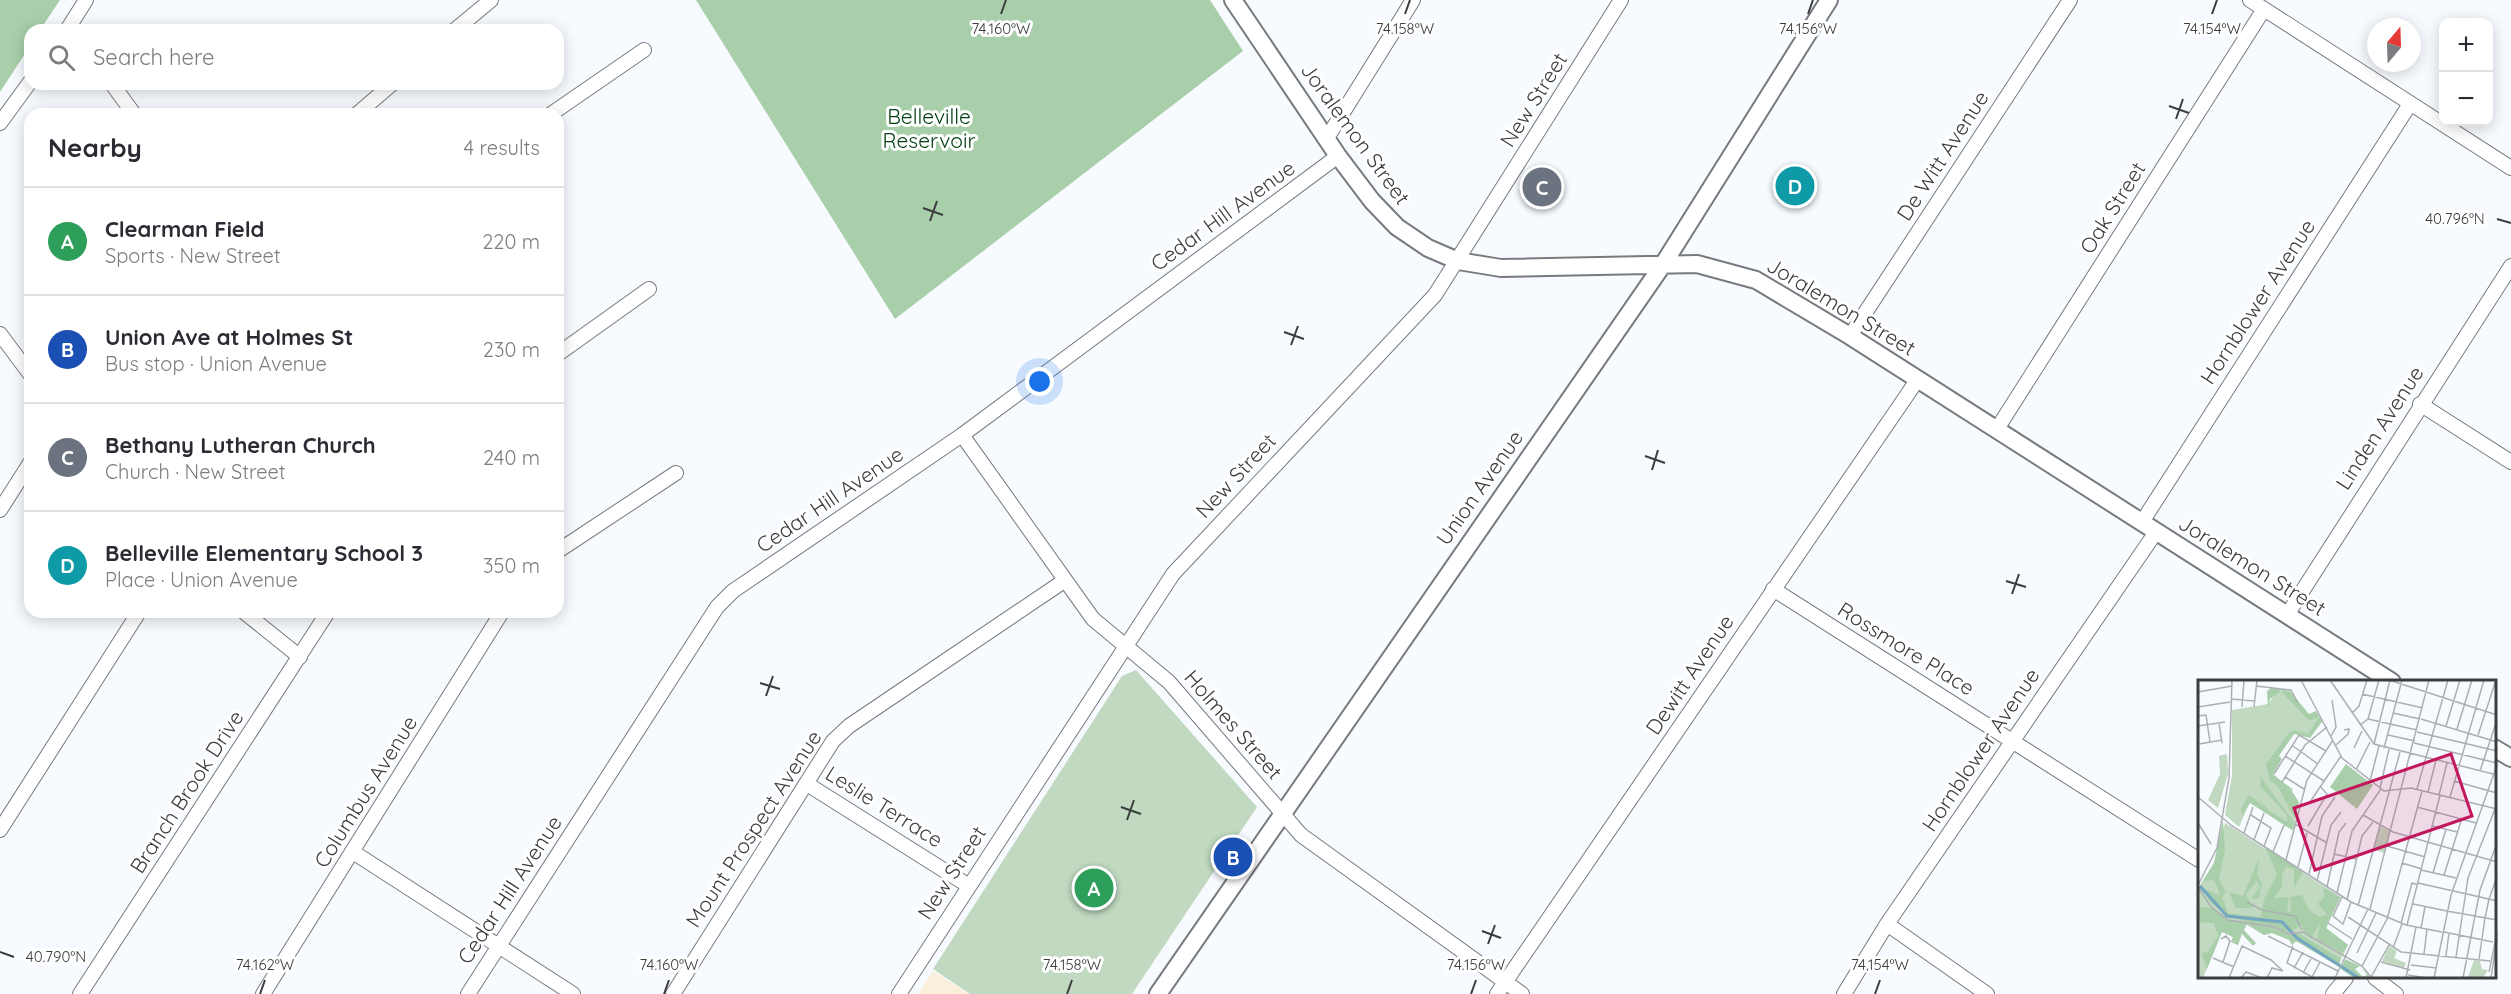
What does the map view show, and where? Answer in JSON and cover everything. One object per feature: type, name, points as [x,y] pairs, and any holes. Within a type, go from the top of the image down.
[{"type":"street","points":[[73,24],[86,0]]},
{"type":"street","points":[[462,24],[490,0]]},
{"type":"street","name":"Joralemon Street","points":[[1233,0],[1338,156],[1372,201],[1397,227],[1428,248],[1458,261],[1501,268],[1664,263],[1713,267],[1756,280],[1850,336],[2389,680]]},
{"type":"street","points":[[1327,138],[1413,0]]},
{"type":"street","name":"New Street","points":[[899,994],[1173,574],[1435,295],[1621,0]]},
{"type":"street","name":"Union Avenue","points":[[1158,994],[1664,263],[1829,0]]},
{"type":"street","name":"De Witt Avenue","points":[[1850,336],[2070,0]]},
{"type":"street","points":[[2250,0],[2511,168]]},
{"type":"street","name":"Oak Street","points":[[1997,429],[2264,9]]},
{"type":"street","points":[[560,108],[644,50]]},
{"type":"street","points":[[0,123],[24,90]]},
{"type":"street","points":[[116,90],[130,108]]},
{"type":"street","points":[[364,108],[385,90]]},
{"type":"street","name":"Hornblower Avenue","points":[[1844,994],[1887,924],[2013,742],[2149,527],[2410,104]]},
{"type":"street","name":"Cedar Hill Avenue","points":[[468,994],[717,607],[733,591],[962,435],[1338,156]]},
{"type":"street","name":"Linden Avenue","points":[[2287,615],[2420,404],[2511,266]]},
{"type":"street","points":[[564,350],[649,289]]},
{"type":"street","points":[[0,334],[24,366]]},
{"type":"street","name":"Dewitt Avenue","points":[[1497,994],[1918,379]]},
{"type":"street","points":[[2420,404],[2511,462]]},
{"type":"street","name":"Holmes Street","points":[[962,435],[1093,619],[1170,682],[1301,835],[1522,994]]},
{"type":"street","points":[[0,510],[24,472]]},
{"type":"street","points":[[564,547],[676,473]]},
{"type":"street","name":"Mount Prospect Avenue","points":[[673,994],[833,741],[849,726],[1064,581]]},
{"type":"street","name":"Rossmore Place","points":[[1773,589],[2198,859]]},
{"type":"street","points":[[0,831],[135,618]]},
{"type":"street","points":[[251,618],[300,657]]},
{"type":"street","name":"Branch Brook Drive","points":[[80,994],[324,618]]},
{"type":"street","name":"Columbus Avenue","points":[[263,994],[498,618]]},
{"type":"street","points":[[2496,749],[2511,758]]},
{"type":"street","name":"Leslie Terrace","points":[[807,784],[969,886]]},
{"type":"street","points":[[353,852],[573,994]]},
{"type":"street","points":[[1887,924],[1987,994]]},
{"type":"street","points":[[2333,994],[2345,979]]},
{"type":"street","points":[[2377,979],[2396,994]]},
{"type":"shaded area","points":[[933,971],[969,994],[918,994]]},
{"type":"green space","points":[[0,0],[60,0],[44,24],[24,24],[24,55],[0,92]]},
{"type":"green space","name":"Belleville Reservoir","points":[[696,0],[1210,0],[1243,51],[895,319]]},
{"type":"green space","points":[[1136,670],[1257,807],[1132,994],[970,994],[933,969],[1122,676]]},
{"type":"place","name":"Belleville Elementary School 3","points":[[1795,186]]},
{"type":"place","name":"Bethany Lutheran Church","points":[[1542,187]]},
{"type":"place","name":"Union Ave at Holmes St","points":[[1233,857]]},
{"type":"place","name":"Clearman Field","points":[[1094,888]]}]
